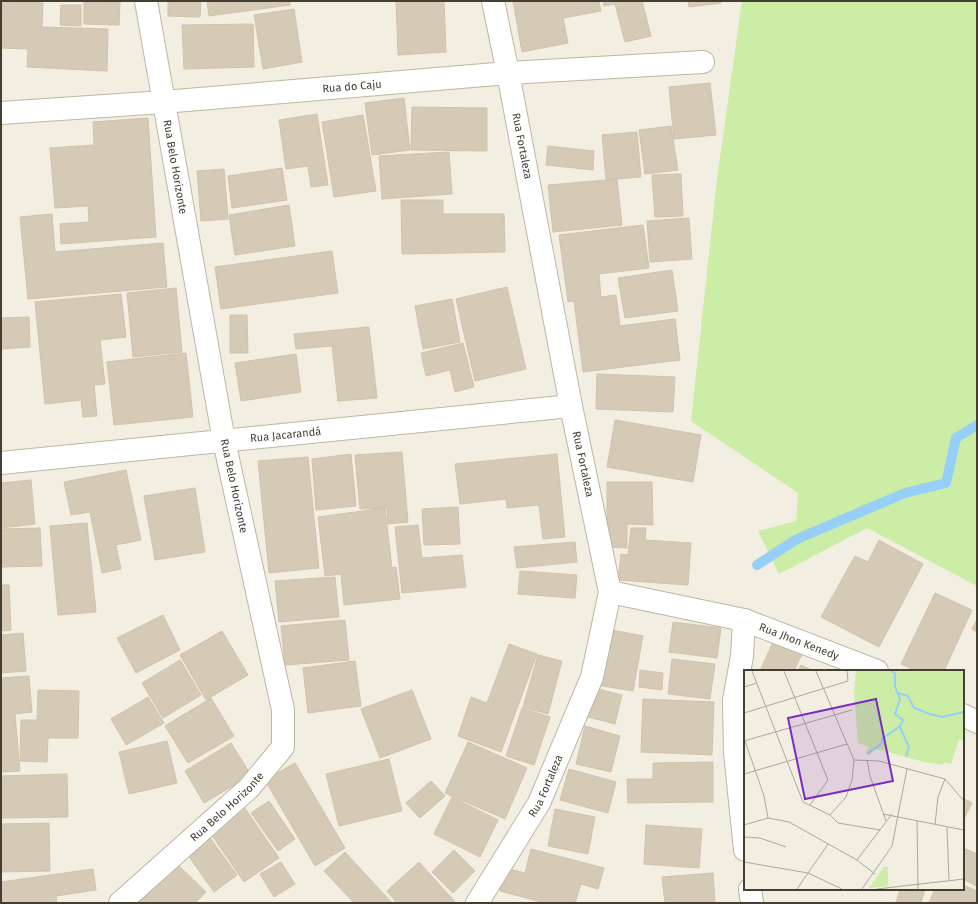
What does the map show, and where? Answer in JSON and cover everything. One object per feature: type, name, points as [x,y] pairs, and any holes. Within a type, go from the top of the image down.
[{"type":"street","name":"Rua Belo Horizonte","points":[[120,903],[249,788],[283,747],[283,710],[224,440],[146,1]]},
{"type":"street","name":"Rua Fortaleza","points":[[477,903],[542,796],[592,678],[610,592],[571,406],[508,72],[493,1]]},
{"type":"street","name":"Rua do Caju","points":[[1,113],[163,102],[508,72],[703,62]]},
{"type":"street","name":"Rua Jacarandá","points":[[1,463],[571,406]]},
{"type":"street","name":"Rua Jhon Kenedy","points":[[610,592],[744,620],[874,670]]},
{"type":"street","points":[[744,620],[742,656],[734,700],[735,753],[744,840]]},
{"type":"street","points":[[964,716],[977,722]]},
{"type":"street","points":[[750,890],[752,903]]},
{"type":"green space","points":[[742,1],[977,1],[977,586],[867,528],[779,574],[758,531],[796,521],[798,493],[691,421],[717,179]]},
{"type":"building","points":[[2,1],[43,3],[42,27],[108,29],[107,71],[27,67],[28,49],[1,48]]},
{"type":"building","points":[[84,1],[120,2],[119,25],[84,24]]},
{"type":"building","points":[[168,1],[201,1],[200,17],[168,16]]},
{"type":"building","points":[[207,1],[290,1],[290,5],[209,16]]},
{"type":"building","points":[[396,1],[444,1],[446,52],[398,55]]},
{"type":"building","points":[[513,1],[599,1],[601,11],[563,18],[568,43],[522,52]]},
{"type":"building","points":[[603,1],[642,1],[651,36],[625,42],[615,4],[604,6]]},
{"type":"building","points":[[688,1],[721,1],[721,3],[689,7]]},
{"type":"building","points":[[61,5],[81,5],[81,26],[60,25]]},
{"type":"building","points":[[294,9],[302,62],[263,69],[254,15]]},
{"type":"building","points":[[253,24],[254,67],[184,69],[182,25]]},
{"type":"building","points":[[710,83],[716,135],[674,139],[669,87]]},
{"type":"building","points":[[404,98],[410,150],[372,155],[365,103]]},
{"type":"building","points":[[412,107],[487,108],[487,151],[411,150]]},
{"type":"building","points":[[317,114],[328,185],[311,187],[308,166],[286,169],[279,120]]},
{"type":"building","points":[[363,115],[376,191],[334,197],[322,122]]},
{"type":"building","points":[[148,118],[156,237],[61,244],[60,224],[89,222],[88,206],[55,208],[50,148],[94,145],[93,122]]},
{"type":"building","points":[[671,126],[678,170],[645,174],[639,130]]},
{"type":"building","points":[[637,132],[641,177],[606,180],[602,135]]},
{"type":"building","points":[[548,146],[594,151],[593,170],[546,165]]},
{"type":"building","points":[[449,152],[452,194],[382,199],[379,156]]},
{"type":"building","points":[[282,168],[287,200],[232,208],[228,176]]},
{"type":"building","points":[[224,169],[228,219],[201,221],[197,171]]},
{"type":"building","points":[[681,174],[683,216],[655,217],[652,175]]},
{"type":"building","points":[[617,179],[622,225],[553,232],[548,185]]},
{"type":"building","points":[[401,200],[443,200],[443,214],[504,214],[505,252],[402,254]]},
{"type":"building","points":[[289,205],[295,246],[235,255],[229,215]]},
{"type":"building","points":[[52,214],[55,252],[163,243],[167,287],[28,299],[20,217]]},
{"type":"building","points":[[689,218],[692,259],[650,262],[647,221]]},
{"type":"building","points":[[643,225],[649,268],[599,274],[601,297],[616,295],[620,326],[675,319],[680,360],[583,372],[574,301],[568,302],[559,235]]},
{"type":"building","points":[[332,251],[338,293],[221,309],[215,267]]},
{"type":"building","points":[[672,270],[678,311],[625,318],[618,278]]},
{"type":"building","points":[[507,287],[526,369],[475,381],[456,299]]},
{"type":"building","points":[[176,288],[182,352],[133,357],[127,293]]},
{"type":"building","points":[[121,294],[126,337],[100,340],[105,384],[94,385],[97,416],[83,417],[81,400],[45,404],[35,302]]},
{"type":"building","points":[[452,299],[460,342],[423,349],[415,306]]},
{"type":"building","points":[[230,315],[247,315],[248,353],[230,353]]},
{"type":"building","points":[[29,317],[30,347],[1,349],[1,318]]},
{"type":"building","points":[[369,327],[377,398],[338,401],[332,346],[296,349],[294,334]]},
{"type":"building","points":[[463,343],[474,387],[455,392],[450,370],[426,376],[421,353]]},
{"type":"building","points":[[186,353],[193,417],[114,425],[107,362]]},
{"type":"building","points":[[296,354],[301,392],[241,401],[235,363]]},
{"type":"building","points":[[597,374],[675,377],[673,412],[596,409]]},
{"type":"building","points":[[615,420],[701,435],[693,482],[607,467]]},
{"type":"building","points":[[402,452],[408,522],[388,524],[387,508],[360,509],[355,455]]},
{"type":"building","points":[[351,454],[356,506],[316,510],[312,459]]},
{"type":"building","points":[[557,454],[565,537],[543,539],[539,505],[507,508],[506,499],[460,504],[455,464]]},
{"type":"building","points":[[308,457],[319,568],[269,573],[258,461]]},
{"type":"building","points":[[126,470],[141,540],[116,545],[121,569],[102,573],[90,512],[71,515],[64,482]]},
{"type":"building","points":[[31,480],[35,524],[1,528],[1,483]]},
{"type":"building","points":[[607,482],[652,482],[653,525],[627,524],[627,548],[607,547]]},
{"type":"building","points":[[195,488],[205,552],[155,560],[144,496]]},
{"type":"building","points":[[458,507],[460,544],[424,545],[422,509]]},
{"type":"building","points":[[385,508],[392,568],[396,567],[400,599],[344,605],[341,574],[325,576],[318,517]]},
{"type":"building","points":[[87,523],[96,612],[58,615],[50,526]]},
{"type":"building","points":[[418,525],[422,558],[462,555],[466,587],[402,593],[395,527]]},
{"type":"building","points":[[40,528],[42,566],[1,567],[1,529]]},
{"type":"building","points":[[631,528],[646,528],[645,540],[691,543],[688,585],[618,580],[621,554],[628,555]]},
{"type":"building","points":[[879,540],[923,564],[879,647],[821,617],[855,556],[868,562]]},
{"type":"building","points":[[575,542],[577,562],[517,568],[514,547]]},
{"type":"building","points":[[520,571],[577,575],[575,598],[518,594]]},
{"type":"building","points":[[335,577],[339,617],[279,622],[275,581]]},
{"type":"building","points":[[1,585],[9,585],[11,630],[1,631]]},
{"type":"building","points":[[935,593],[972,610],[944,670],[914,670],[901,664]]},
{"type":"building","points":[[163,615],[180,650],[136,673],[117,638]]},
{"type":"building","points":[[977,619],[977,632],[972,629]]},
{"type":"building","points":[[345,620],[349,660],[285,665],[281,626]]},
{"type":"building","points":[[673,622],[721,628],[717,658],[669,652]]},
{"type":"building","points":[[607,629],[643,636],[633,691],[597,685]]},
{"type":"building","points":[[222,631],[248,675],[206,700],[180,655]]},
{"type":"building","points":[[23,633],[26,671],[1,673],[1,635]]},
{"type":"building","points":[[774,640],[803,652],[794,670],[760,670]]},
{"type":"building","points":[[509,644],[537,654],[501,752],[458,736],[471,697],[487,703]]},
{"type":"building","points":[[538,655],[562,661],[548,714],[523,707]]},
{"type":"building","points":[[672,659],[715,664],[710,699],[668,694]]},
{"type":"building","points":[[180,660],[201,695],[163,718],[142,683]]},
{"type":"building","points":[[355,661],[361,706],[308,713],[303,668]]},
{"type":"building","points":[[801,665],[812,670],[798,670]]},
{"type":"building","points":[[640,670],[663,673],[662,690],[639,687]]},
{"type":"building","points":[[29,676],[32,712],[15,714],[20,771],[1,772],[1,678]]},
{"type":"building","points":[[590,687],[622,695],[615,724],[584,716]]},
{"type":"building","points":[[38,690],[79,691],[78,738],[48,738],[47,762],[20,761],[21,720],[37,720]]},
{"type":"building","points":[[412,690],[431,739],[380,758],[361,709]]},
{"type":"building","points":[[148,697],[164,723],[126,745],[111,719]]},
{"type":"building","points":[[211,698],[234,736],[188,763],[165,726]]},
{"type":"building","points":[[643,699],[714,702],[712,755],[641,752]]},
{"type":"building","points":[[522,708],[550,717],[534,765],[506,756]]},
{"type":"building","points":[[585,726],[620,736],[611,772],[576,764]]},
{"type":"building","points":[[167,741],[177,783],[129,794],[119,752]]},
{"type":"building","points":[[468,742],[527,768],[505,819],[445,793]]},
{"type":"building","points":[[231,743],[251,775],[204,803],[185,771]]},
{"type":"building","points":[[389,759],[402,811],[339,826],[326,774]]},
{"type":"building","points":[[713,762],[713,802],[628,803],[627,779],[653,779],[653,763]]},
{"type":"building","points":[[295,763],[345,848],[315,866],[265,780]]},
{"type":"building","points":[[569,769],[616,782],[608,813],[560,800]]},
{"type":"building","points":[[67,774],[68,817],[1,818],[1,776]]},
{"type":"building","points":[[431,781],[445,796],[420,818],[406,803]]},
{"type":"building","points":[[452,797],[498,820],[480,857],[434,834]]},
{"type":"building","points":[[964,799],[972,803],[964,819]]},
{"type":"building","points":[[269,801],[295,839],[278,851],[251,813]]},
{"type":"building","points":[[244,807],[279,858],[244,882],[209,831]]},
{"type":"building","points":[[555,809],[595,817],[588,854],[548,846]]},
{"type":"building","points":[[49,823],[50,871],[1,872],[1,824]]},
{"type":"building","points":[[646,825],[702,829],[699,868],[644,864]]},
{"type":"building","points":[[208,835],[237,875],[214,892],[185,851]]},
{"type":"building","points":[[964,848],[977,854],[977,886],[964,880]]},
{"type":"building","points":[[531,849],[604,868],[598,889],[581,884],[575,903],[545,903],[500,891],[506,868],[525,873]]},
{"type":"building","points":[[454,850],[475,871],[453,893],[432,872]]},
{"type":"building","points":[[345,852],[392,903],[354,903],[324,871]]},
{"type":"building","points":[[174,861],[206,892],[195,903],[134,903]]},
{"type":"building","points":[[281,862],[295,884],[274,897],[260,874]]},
{"type":"building","points":[[419,862],[456,903],[397,903],[387,891]]},
{"type":"building","points":[[93,869],[96,890],[56,896],[57,903],[1,903],[1,882]]},
{"type":"building","points":[[713,873],[715,903],[665,903],[662,877]]},
{"type":"building","points":[[964,885],[977,891],[977,903],[929,903],[935,890],[964,890]]},
{"type":"building","points":[[900,890],[925,890],[921,903],[896,903]]},
{"type":"waterway","points":[[757,565],[797,539],[905,493],[946,483],[956,438],[977,425]]}]
